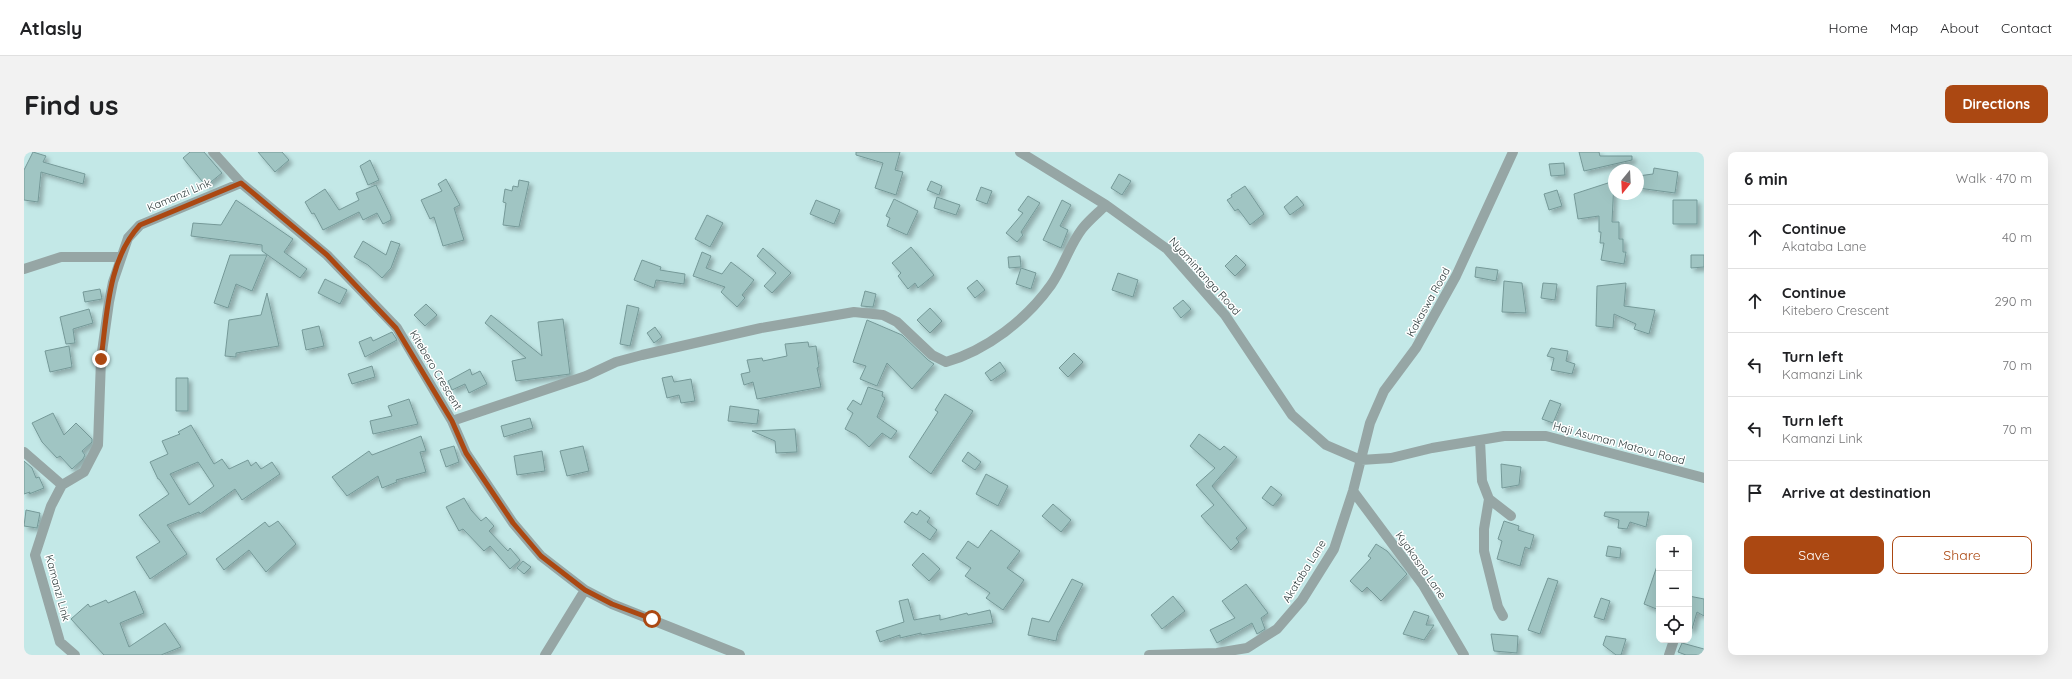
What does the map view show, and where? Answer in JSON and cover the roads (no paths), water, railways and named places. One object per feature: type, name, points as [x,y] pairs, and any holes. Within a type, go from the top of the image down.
[{"type":"street","name":"Kitebero Crescent","points":[[213,152],[241,183],[327,255],[396,328],[452,421],[466,453],[513,523],[541,556],[585,590]]},
{"type":"street","name":"Nyamintanga Road","points":[[1020,152],[1106,205],[1167,249],[1226,315],[1292,415],[1326,445],[1361,460]]},
{"type":"street","name":"Kakaswa Road","points":[[1361,460],[1370,423],[1384,391],[1416,348],[1456,276],[1512,152]]},
{"type":"street","name":"Kamanzi Link","points":[[75,655],[60,642],[35,555],[51,506],[62,485],[84,472],[98,445],[101,359],[109,302],[121,257],[128,238],[140,225],[241,183]]},
{"type":"street","points":[[452,421],[586,376],[616,362],[761,328],[854,312],[883,315],[897,322],[932,355],[946,362],[961,358],[991,342],[1022,318],[1051,285],[1082,229],[1106,205]]},
{"type":"street","points":[[24,269],[61,257],[121,257]]},
{"type":"street","name":"Haji Asuman Matovu Road","points":[[1361,460],[1391,458],[1432,448],[1504,436],[1546,436],[1704,478]]},
{"type":"street","points":[[1480,440],[1482,481],[1489,499],[1484,529],[1484,551],[1498,606],[1503,616]]},
{"type":"street","points":[[24,452],[62,485]]},
{"type":"street","name":"Akataba Lane","points":[[1149,655],[1217,653],[1247,648],[1278,629],[1302,600],[1334,549],[1353,491],[1361,460]]},
{"type":"street","name":"Kyakasna Lane","points":[[1353,491],[1423,585],[1464,655]]},
{"type":"street","points":[[1489,499],[1511,516]]},
{"type":"street","points":[[545,655],[585,590],[612,604],[720,652],[740,655]]},
{"type":"street","points":[[1669,655],[1673,643]]}]
